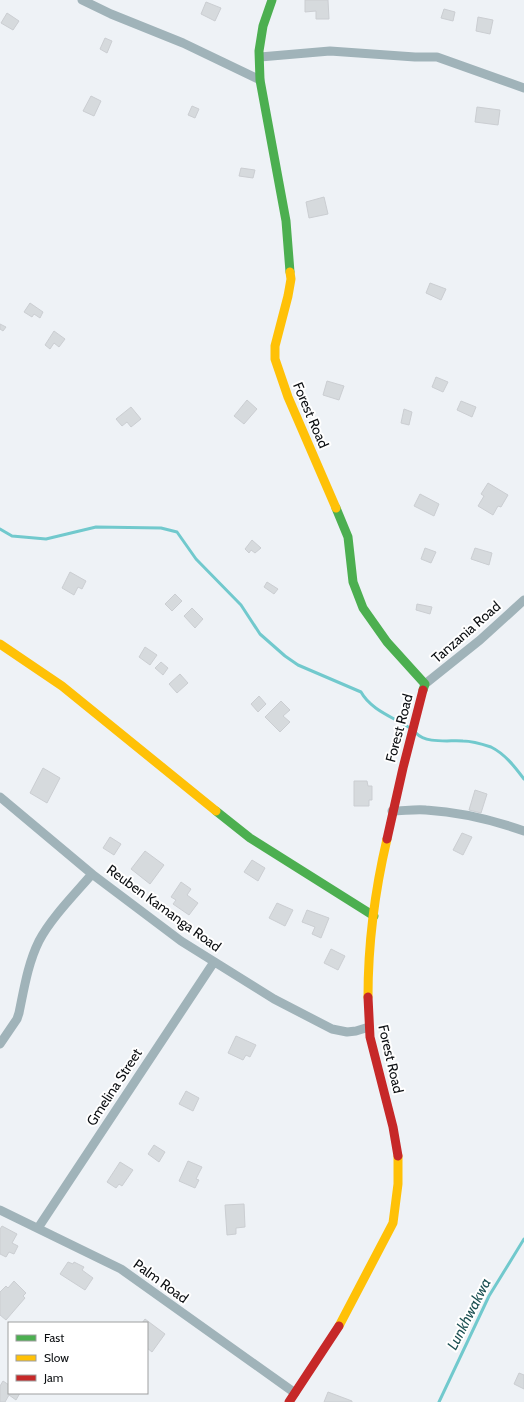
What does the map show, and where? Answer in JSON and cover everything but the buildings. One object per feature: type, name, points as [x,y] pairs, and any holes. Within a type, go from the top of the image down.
[{"type":"street","points":[[82,0],[111,14],[183,43],[260,80]]},
{"type":"street","name":"Forest Road","points":[[272,0],[262,26],[260,80],[286,221],[291,279],[275,346],[275,359],[288,398],[348,537],[349,560],[356,594],[369,618],[389,646],[425,684],[392,811],[371,935],[368,988],[369,1027],[398,1146],[397,1206],[393,1224],[344,1319],[289,1402]]},
{"type":"street","points":[[260,57],[330,51],[415,57],[437,57],[524,88]]},
{"type":"street","name":"Tanzania Road","points":[[425,684],[480,640],[524,600]]},
{"type":"street","points":[[0,644],[62,686],[250,838],[374,916]]},
{"type":"street","name":"Reuben Kamanga Road","points":[[0,797],[92,874],[181,942],[274,999],[332,1030],[347,1032],[369,1027]]},
{"type":"street","points":[[392,811],[426,810],[460,815],[497,822],[524,831]]},
{"type":"street","points":[[0,1044],[17,1019],[28,970],[38,943],[45,930],[92,874]]},
{"type":"street","name":"Gmelina Street","points":[[38,1228],[214,962]]},
{"type":"street","name":"Palm Road","points":[[0,1210],[121,1269],[295,1393]]},
{"type":"waterway","points":[[0,529],[12,536],[46,539],[96,527],[161,528],[177,532],[196,559],[241,605],[260,634],[285,656],[298,665],[361,692],[370,704],[410,728]]},
{"type":"waterway","points":[[416,733],[426,739],[470,742],[491,747],[505,757],[524,779]]},
{"type":"waterway","name":"Lunkhwakwa","points":[[439,1402],[489,1296],[524,1239]]},
{"type":"traffic: fast","points":[[272,0],[263,26],[259,51],[260,80],[286,221],[290,272]]},
{"type":"traffic: fast","points":[[336,508],[348,537],[353,582],[363,608],[387,642],[425,684],[423,690]]},
{"type":"traffic: fast","points":[[216,811],[250,838],[374,916]]},
{"type":"traffic: slow","points":[[290,272],[291,279],[288,296],[275,346],[275,359],[288,397],[336,508]]},
{"type":"traffic: slow","points":[[0,644],[62,686],[216,811]]},
{"type":"traffic: slow","points":[[368,997],[369,957],[373,917],[387,839]]},
{"type":"traffic: slow","points":[[339,1326],[393,1223],[398,1184],[398,1156]]},
{"type":"traffic: jam","points":[[387,839],[423,690]]},
{"type":"traffic: jam","points":[[368,997],[370,1037],[393,1127],[398,1156]]},
{"type":"traffic: jam","points":[[289,1402],[339,1326]]}]
